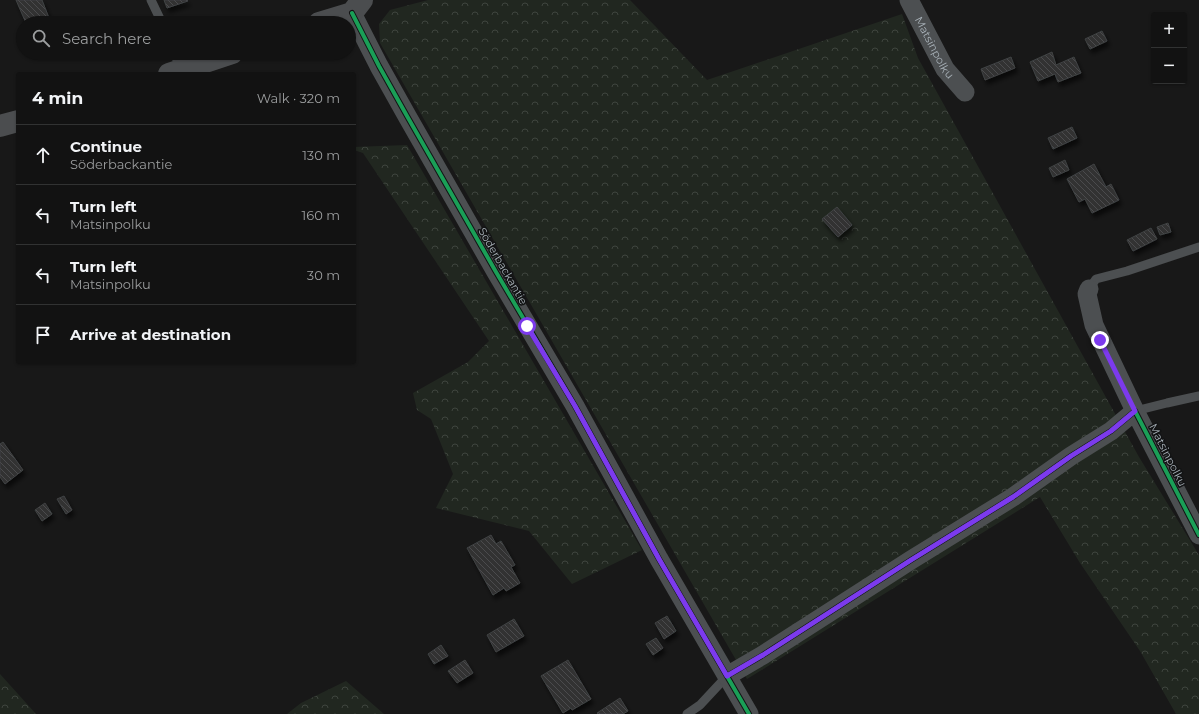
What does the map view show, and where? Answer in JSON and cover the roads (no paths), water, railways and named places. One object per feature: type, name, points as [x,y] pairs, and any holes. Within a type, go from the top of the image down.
[{"type":"street","name":"Matsinpolku","points":[[909,0],[945,70],[965,92]]},
{"type":"street","points":[[335,16],[357,6]]},
{"type":"street","name":"Söderbackantie","points":[[357,6],[379,66],[496,272],[575,406],[659,559],[749,714]]},
{"type":"street","points":[[175,66],[201,60]]},
{"type":"street","points":[[0,126],[16,122]]},
{"type":"street","name":"Matsinpolku","points":[[1089,289],[1087,294],[1094,324],[1135,411],[1199,535]]},
{"type":"street","points":[[727,676],[763,655],[911,560],[1013,497],[1071,456],[1111,431],[1135,411]]},
{"type":"lane","points":[[151,0],[159,16]]},
{"type":"lane","points":[[1089,289],[1096,279],[1127,271],[1199,247]]},
{"type":"lane","points":[[1135,411],[1199,396]]},
{"type":"lane","points":[[687,714],[700,705],[727,676]]}]
